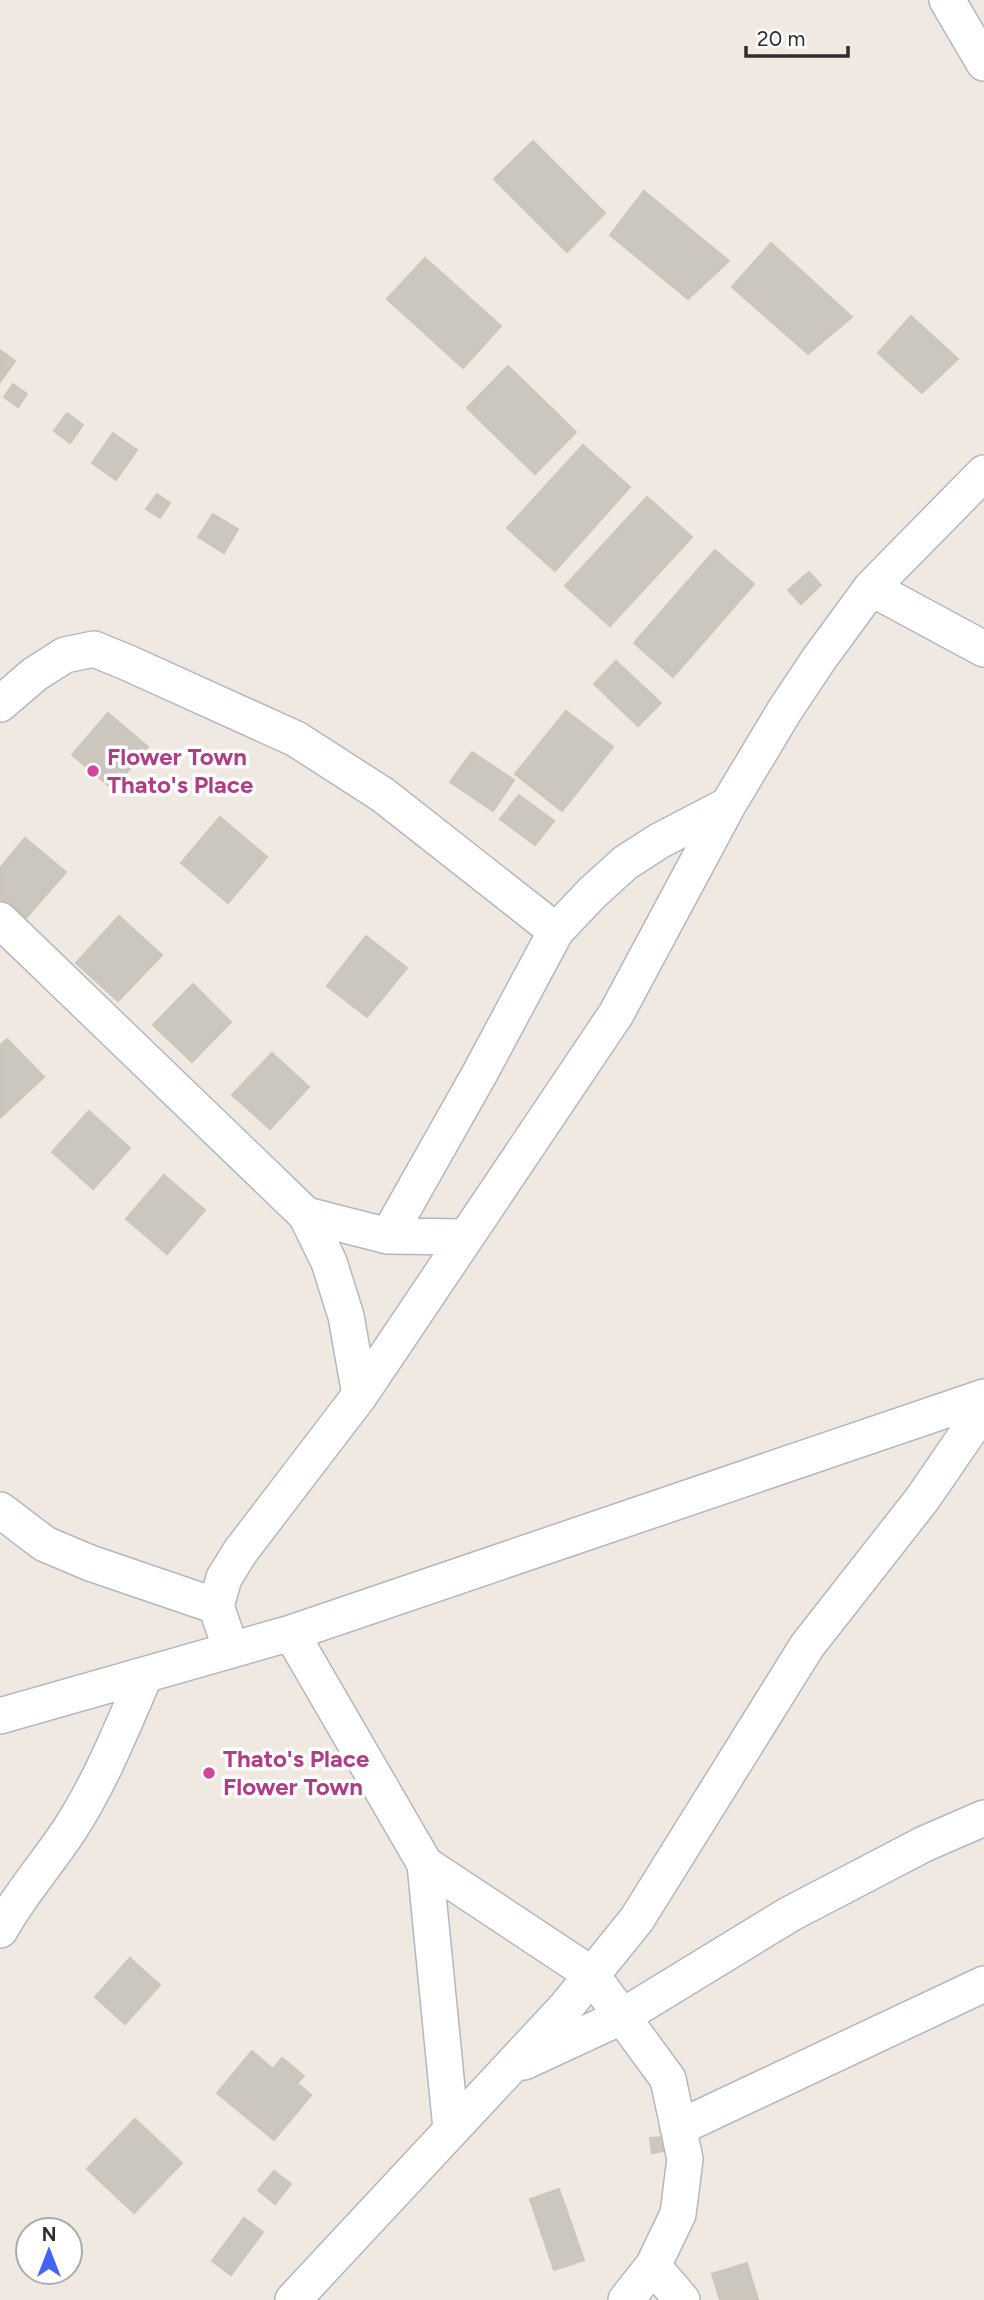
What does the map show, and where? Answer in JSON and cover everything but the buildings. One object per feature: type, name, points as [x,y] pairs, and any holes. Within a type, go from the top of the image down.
[{"type":"street","points":[[947,0],[984,63]]},
{"type":"street","points":[[231,1649],[216,1606],[223,1578],[360,1395],[616,1014],[728,805],[785,710],[871,588],[984,473]]},
{"type":"street","points":[[871,588],[984,649]]},
{"type":"street","points":[[0,704],[35,674],[65,655],[94,649],[126,662],[296,739],[383,794],[556,931]]},
{"type":"street","points":[[388,1236],[556,931],[625,863],[659,841],[728,805]]},
{"type":"street","points":[[0,920],[306,1215],[329,1262],[346,1316],[360,1395]]},
{"type":"street","points":[[306,1215],[388,1236],[466,1237]]},
{"type":"street","points":[[0,1716],[291,1633],[984,1397]]},
{"type":"street","points":[[293,2300],[566,2007],[637,1919],[807,1646],[923,1498],[984,1409]]},
{"type":"street","points":[[0,1510],[45,1544],[90,1563],[216,1606]]},
{"type":"street","points":[[291,1633],[425,1864],[451,2129]]},
{"type":"street","points":[[0,1930],[14,1903],[70,1830],[95,1785],[145,1675]]},
{"type":"street","points":[[505,2071],[623,2016],[790,1914],[924,1844],[984,1818]]},
{"type":"street","points":[[425,1864],[591,1974],[668,2078],[685,2159],[678,2214],[653,2266],[626,2300]]},
{"type":"street","points":[[678,2128],[984,1984]]},
{"type":"street","points":[[653,2266],[682,2300]]},
{"type":"place","name":"Flower Town Thato's Place","points":[[93,771]]},
{"type":"place","name":"Thato's Place Flower Town","points":[[209,1773]]}]
